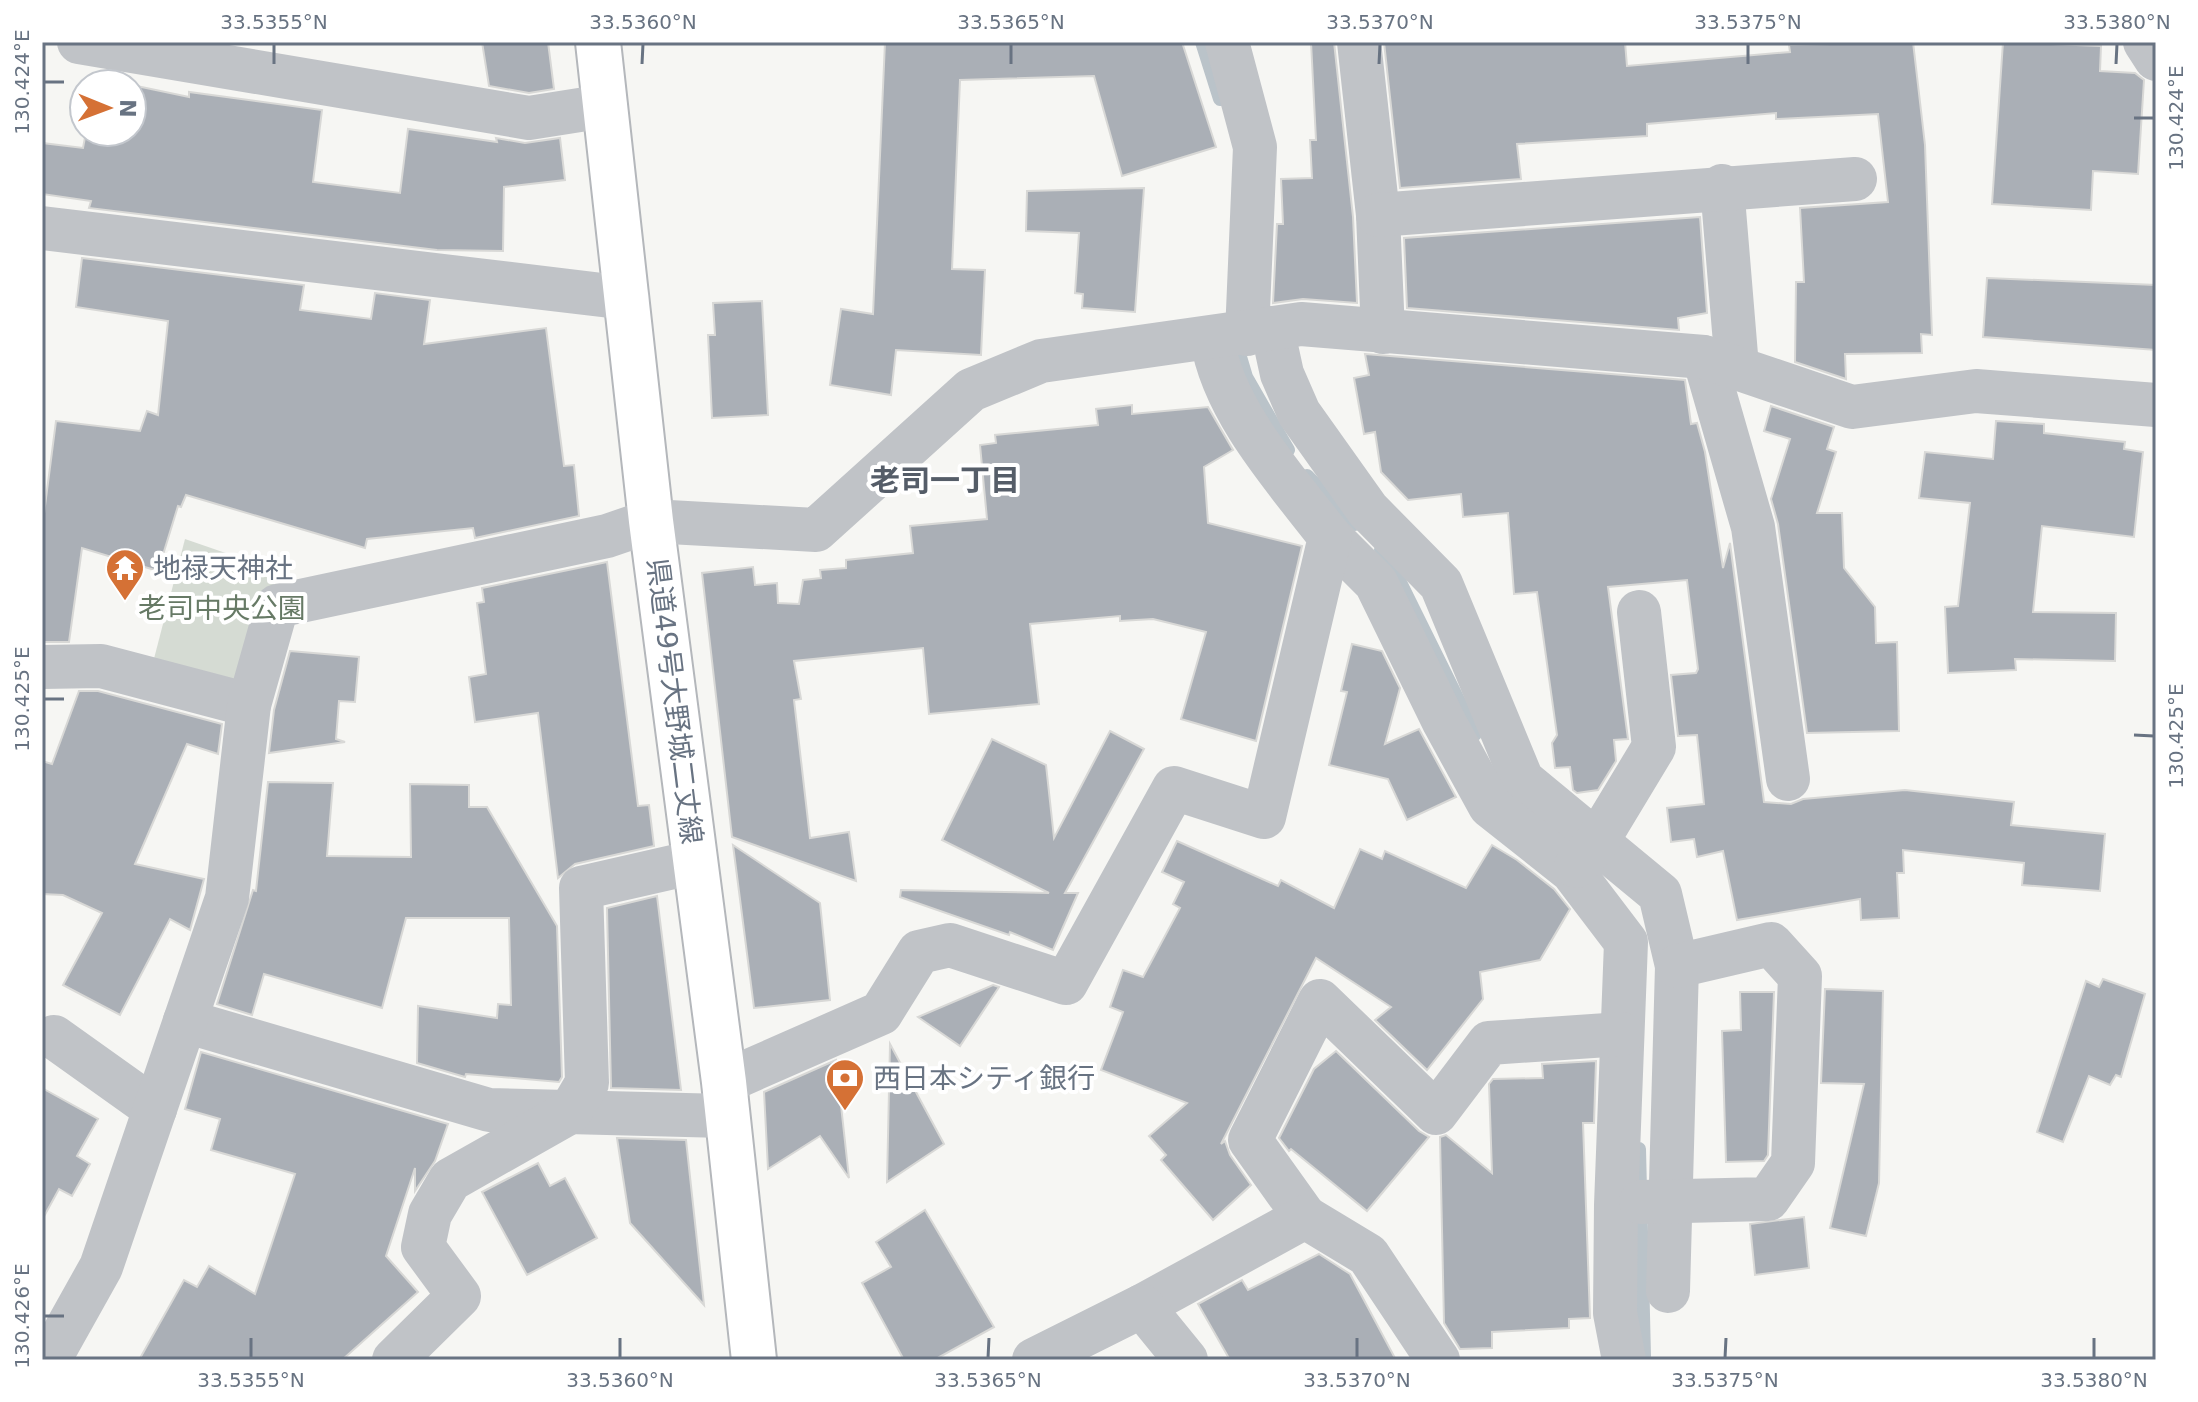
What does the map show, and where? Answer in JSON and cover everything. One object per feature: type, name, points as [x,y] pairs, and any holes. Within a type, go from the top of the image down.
[{"type":"main road","name":"県道49号大野城二丈線","points":[[598,42],[651,521],[754,1360]]},
{"type":"street","points":[[79,42],[529,118],[605,106]]},
{"type":"street","points":[[1227,42],[1255,147],[1244,334],[1217,369],[1268,458],[1330,537],[1376,583],[1444,722],[1490,806],[1660,894],[1677,966],[1646,1202],[1615,1313],[1624,1360]]},
{"type":"street","points":[[1359,42],[1378,215],[1383,332]]},
{"type":"street","points":[[2145,42],[2156,59]]},
{"type":"street","points":[[1378,215],[1722,186],[1855,179]]},
{"type":"street","points":[[1722,186],[1720,362],[1753,527],[1788,779]]},
{"type":"street","points":[[42,228],[627,298]]},
{"type":"street","points":[[49,1360],[101,1267],[227,898],[249,705],[277,606],[607,536],[651,521],[816,530],[971,390],[1041,361],[1301,324],[1720,362],[1852,407],[1976,391],[2156,405]]},
{"type":"street","points":[[1244,334],[1282,374],[1299,413],[1368,510],[1441,584],[1522,780],[1584,857],[1626,942],[1622,1034],[1646,1202],[1668,1291]]},
{"type":"street","points":[[185,1021],[489,1110],[570,1112],[724,1099],[881,1013],[919,952],[950,945],[1066,983],[1174,788],[1264,817],[1330,537]]},
{"type":"street","points":[[1584,857],[1654,747],[1639,612]]},
{"type":"street","points":[[42,667],[101,666],[249,705]]},
{"type":"street","points":[[394,1360],[459,1296],[423,1247],[430,1214],[450,1180],[570,1112],[587,1083],[581,888],[695,862]]},
{"type":"street","points":[[1646,1202],[1768,1199],[1793,1163],[1800,976],[1771,944],[1677,966]]},
{"type":"street","points":[[1438,1360],[1368,1255],[1305,1217],[1250,1140],[1320,1001],[1436,1113],[1489,1043],[1622,1034]]},
{"type":"street","points":[[54,1037],[155,1109]]},
{"type":"street","points":[[1034,1360],[1142,1306],[1305,1217]]},
{"type":"street","points":[[1142,1306],[1186,1360]]},
{"type":"green space","name":"老司中央公園","points":[[185,539],[272,569],[277,606],[249,705],[149,678]]},
{"type":"building","points":[[482,42],[548,42],[554,89],[529,93],[489,86]]},
{"type":"building","points":[[885,42],[1182,42],[1216,147],[1122,176],[1094,76],[960,80],[952,269],[985,270],[981,355],[896,350],[891,395],[830,385],[841,309],[873,314]]},
{"type":"building","points":[[1311,42],[1334,42],[1353,217],[1357,303],[1303,299],[1273,303],[1277,224],[1283,224],[1281,179],[1312,178],[1310,140],[1316,140]]},
{"type":"building","points":[[1384,42],[1625,42],[1627,66],[1790,52],[1789,45],[1913,42],[1925,145],[1932,335],[1921,334],[1922,353],[1845,354],[1846,379],[1795,362],[1796,282],[1804,282],[1800,208],[1888,202],[1878,114],[1776,119],[1776,113],[1647,124],[1647,136],[1517,144],[1521,179],[1400,188]]},
{"type":"building","points":[[2003,42],[2101,46],[2100,71],[2135,73],[2144,80],[2138,174],[2093,171],[2091,210],[1992,204]]},
{"type":"building","points":[[148,88],[189,97],[189,92],[322,110],[313,182],[400,193],[408,129],[497,142],[496,138],[525,143],[560,138],[565,180],[504,187],[503,251],[437,250],[89,208],[91,201],[42,194],[42,143],[68,148],[148,148]]},
{"type":"building","points":[[1144,188],[1135,312],[1082,308],[1083,294],[1075,293],[1079,233],[1026,231],[1027,191]]},
{"type":"building","points":[[1700,217],[1707,313],[1678,318],[1679,330],[1407,308],[1404,238]]},
{"type":"building","points":[[82,258],[304,285],[300,310],[371,319],[375,293],[430,300],[424,344],[546,328],[564,466],[574,465],[579,516],[475,538],[473,528],[367,539],[365,548],[186,495],[181,507],[178,506],[158,571],[82,548],[69,642],[42,642],[42,529],[56,421],[140,431],[147,411],[158,415],[168,321],[76,307]]},
{"type":"building","points":[[1987,278],[2156,285],[2156,350],[1983,337]]},
{"type":"building","points":[[762,301],[768,415],[712,418],[708,335],[715,335],[713,303]]},
{"type":"building","points":[[1365,354],[1685,380],[1691,424],[1697,423],[1705,452],[1723,568],[1730,543],[1764,802],[1791,804],[1803,799],[1905,790],[2014,802],[2011,825],[2105,834],[2100,891],[2022,885],[2024,863],[1903,850],[1904,873],[1897,873],[1899,918],[1861,920],[1860,899],[1737,920],[1723,851],[1697,857],[1694,839],[1671,842],[1667,808],[1704,804],[1697,735],[1678,736],[1671,675],[1696,673],[1698,669],[1687,580],[1608,587],[1628,739],[1614,740],[1616,761],[1598,790],[1577,793],[1573,790],[1570,767],[1555,768],[1552,743],[1557,735],[1537,592],[1514,594],[1508,513],[1463,517],[1461,494],[1408,500],[1381,472],[1375,432],[1364,434],[1354,378],[1369,375]]},
{"type":"building","points":[[1132,405],[1132,414],[1208,407],[1233,450],[1204,467],[1208,523],[1302,546],[1256,741],[1181,719],[1206,632],[1153,619],[1120,621],[1120,616],[1030,624],[1039,704],[929,714],[923,648],[794,661],[801,699],[794,700],[810,838],[849,832],[856,881],[732,837],[702,573],[753,567],[755,585],[777,583],[778,603],[799,604],[803,580],[821,578],[820,570],[846,568],[846,560],[913,553],[910,526],[987,519],[980,445],[996,443],[995,435],[1098,425],[1096,409]]},
{"type":"building","points":[[1771,406],[1834,427],[1827,449],[1836,452],[1817,513],[1842,513],[1844,568],[1875,607],[1876,643],[1897,642],[1899,731],[1807,733],[1778,524],[1771,499],[1790,439],[1764,431]]},
{"type":"building","points":[[1996,421],[2044,424],[2044,433],[2125,442],[2124,449],[2143,452],[2134,537],[2042,526],[2033,612],[2116,613],[2115,661],[2015,659],[2016,670],[1948,673],[1945,607],[1958,606],[1970,503],[1919,498],[1925,452],[1993,459]]},
{"type":"building","points":[[607,562],[638,806],[649,805],[654,846],[575,864],[558,878],[538,713],[475,722],[469,677],[486,674],[477,603],[484,602],[482,588]]},
{"type":"building","points":[[1352,644],[1382,651],[1400,688],[1385,744],[1419,729],[1456,797],[1407,820],[1388,779],[1329,765],[1347,692],[1341,691]]},
{"type":"building","points":[[290,651],[359,657],[355,702],[339,701],[336,739],[345,742],[269,753],[274,710]]},
{"type":"building","points":[[79,691],[98,691],[222,724],[218,754],[187,744],[135,864],[204,879],[190,930],[170,919],[120,1015],[63,985],[102,913],[63,895],[42,894],[42,761],[52,764]]},
{"type":"building","points":[[1110,731],[1144,749],[1065,893],[1078,893],[1053,950],[1010,932],[1009,935],[900,897],[901,890],[1049,893],[942,840],[992,739],[1046,765],[1054,838]]},
{"type":"building","points":[[268,782],[333,783],[327,856],[411,857],[410,784],[469,785],[469,807],[487,807],[557,926],[562,1077],[559,1082],[466,1074],[465,1077],[417,1063],[418,1006],[497,1018],[498,1004],[511,1005],[509,918],[406,918],[382,1008],[264,974],[252,1015],[217,1004],[253,890],[256,891]]},
{"type":"building","points":[[1177,841],[1278,886],[1281,880],[1334,908],[1360,849],[1382,859],[1385,851],[1466,888],[1492,845],[1554,889],[1570,909],[1540,960],[1480,972],[1483,999],[1427,1070],[1375,1020],[1391,1007],[1316,958],[1221,1144],[1225,1141],[1230,1155],[1251,1185],[1213,1220],[1161,1160],[1166,1155],[1149,1136],[1187,1103],[1101,1070],[1123,1012],[1110,1007],[1123,970],[1143,977],[1180,908],[1173,904],[1184,882],[1162,872]]},
{"type":"building","points":[[733,845],[820,903],[830,1000],[754,1008]]},
{"type":"building","points":[[657,896],[681,1090],[611,1088],[607,908]]},
{"type":"building","points":[[2103,979],[2145,994],[2121,1077],[2116,1075],[2110,1085],[2089,1076],[2063,1142],[2037,1132],[2086,981],[2099,987]]},
{"type":"building","points":[[993,985],[999,987],[960,1046],[918,1017]]},
{"type":"building","points":[[1825,989],[1883,991],[1879,1183],[1866,1236],[1830,1228],[1864,1084],[1821,1083]]},
{"type":"building","points":[[1740,992],[1774,992],[1768,1155],[1764,1161],[1726,1162],[1722,1031],[1741,1030]]},
{"type":"building","points":[[890,1044],[944,1144],[887,1182]]},
{"type":"building","points":[[1336,1051],[1429,1137],[1367,1211],[1291,1149],[1289,1151],[1279,1138],[1314,1069]]},
{"type":"building","points":[[201,1052],[448,1124],[435,1161],[415,1191],[415,1168],[386,1256],[418,1292],[342,1360],[139,1360],[184,1280],[197,1287],[209,1266],[255,1294],[295,1174],[211,1150],[220,1119],[185,1109]]},
{"type":"building","points":[[836,1060],[849,1178],[820,1136],[768,1169],[764,1092]]},
{"type":"building","points":[[1596,1061],[1594,1123],[1583,1123],[1590,1318],[1569,1319],[1569,1328],[1492,1332],[1492,1348],[1460,1349],[1444,1323],[1440,1137],[1446,1135],[1492,1173],[1489,1084],[1493,1079],[1543,1078],[1542,1064]]},
{"type":"building","points":[[42,1088],[98,1119],[77,1156],[90,1164],[72,1196],[59,1189],[42,1220]]},
{"type":"building","points":[[617,1138],[686,1140],[704,1305],[630,1223]]},
{"type":"building","points":[[538,1163],[550,1186],[565,1178],[597,1238],[527,1275],[482,1192]]},
{"type":"building","points":[[925,1210],[994,1327],[934,1360],[904,1360],[862,1283],[891,1267],[876,1242]]},
{"type":"building","points":[[1804,1217],[1809,1268],[1755,1275],[1750,1224]]},
{"type":"building","points":[[1319,1254],[1350,1274],[1396,1360],[1230,1360],[1198,1304],[1242,1280],[1248,1290]]},
{"type":"waterway","points":[[1202,42],[1220,99]]},
{"type":"waterway","points":[[1235,340],[1246,377],[1288,450]]},
{"type":"waterway","points":[[1307,476],[1355,524]]},
{"type":"waterway","points":[[1381,550],[1388,558],[1475,734]]},
{"type":"waterway","points":[[1639,1149],[1644,1356]]},
{"type":"place","name":"地禄天神社","points":[[125,602]]},
{"type":"place","name":"西日本シティ銀行","points":[[845,1112]]},
{"type":"district","name":"老司一丁目","points":[[945,481]]}]
